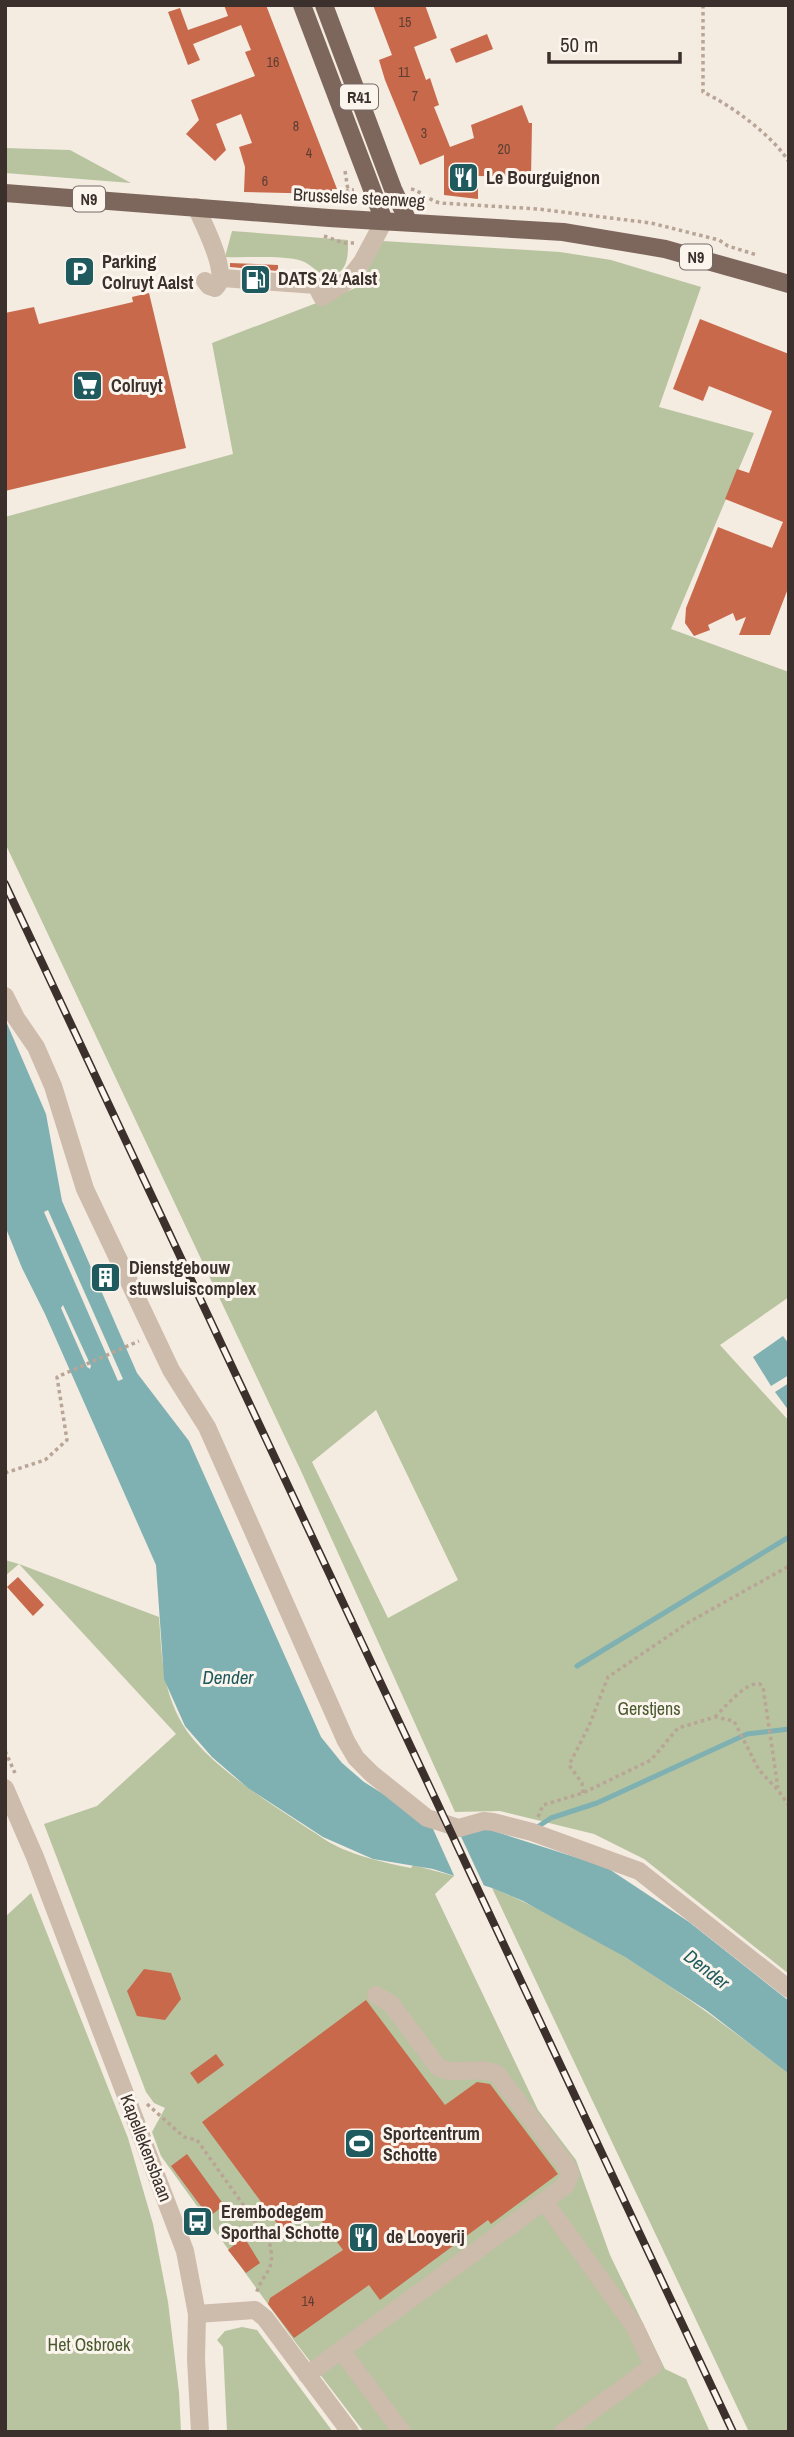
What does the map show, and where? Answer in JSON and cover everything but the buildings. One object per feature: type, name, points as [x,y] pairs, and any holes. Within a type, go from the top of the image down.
[{"type":"main road","name":"R41","points":[[302,5],[384,221]]},
{"type":"main road","name":"R41","points":[[324,5],[408,222]]},
{"type":"main road","name":"Brusselse steenweg","points":[[5,193],[563,232],[615,239],[710,260],[789,284]]},
{"type":"street","points":[[196,207],[216,276],[319,291],[348,280],[362,262],[384,221]]},
{"type":"street","points":[[5,996],[36,1047],[54,1086],[85,1189],[171,1370],[208,1427],[346,1741],[356,1758],[427,1818],[459,1828],[492,1822],[532,1832],[639,1871],[789,1989]]},
{"type":"street","name":"Kapellekensbaan","points":[[5,1788],[35,1857],[185,2251],[198,2314],[196,2358],[200,2432]]},
{"type":"street","points":[[307,2375],[544,2202],[566,2185],[570,2174],[497,2074],[478,2069],[446,2071],[438,2067],[391,2004],[376,1995]]},
{"type":"street","points":[[544,2202],[635,2327],[653,2366],[563,2432]]},
{"type":"street","points":[[198,2314],[255,2310],[265,2318],[350,2432]]},
{"type":"street","points":[[341,2350],[402,2432]]},
{"type":"path","points":[[703,5],[703,92],[721,100],[780,149],[789,162]]},
{"type":"path","points":[[5,1473],[44,1460],[67,1440],[57,1377],[153,1335]]},
{"type":"path","points":[[583,1793],[582,1783],[569,1765],[589,1726],[608,1677],[689,1622],[789,1566]]},
{"type":"path","points":[[532,1832],[543,1805],[583,1793],[651,1760],[678,1728],[715,1717],[736,1699],[744,1687],[753,1682],[763,1688],[778,1790]]},
{"type":"path","points":[[715,1717],[734,1721],[759,1770],[789,1806]]},
{"type":"path","points":[[146,2103],[184,2137],[197,2140],[269,2241],[273,2255],[272,2266],[257,2291],[255,2310]]},
{"type":"green space","points":[[5,148],[70,150],[131,183],[5,173]]},
{"type":"green space","points":[[232,231],[348,240],[347,259],[343,268],[331,276],[294,259],[225,257]]},
{"type":"green space","name":"Gerstjens","points":[[383,241],[560,252],[611,260],[701,287],[659,407],[754,433],[671,629],[789,672],[789,1297],[720,1345],[789,1421],[789,1974],[644,1859],[594,1834],[500,1811],[455,1812],[301,1471],[5,843],[5,517],[233,454],[212,343],[358,287]],"holes":[[[376,1410],[458,1580],[388,1618],[312,1462]]]},
{"type":"green space","points":[[5,1560],[19,1564],[5,1576]]},
{"type":"green space","name":"Sportcentrum Schotte","points":[[19,1564],[159,1617],[162,1659],[176,1712],[195,1741],[210,1757],[248,1788],[343,1849],[390,1863],[411,1868],[413,1865],[454,1876],[435,1894],[538,2110],[576,2160],[610,2255],[665,2369],[686,2379],[710,2432],[364,2432],[161,2156],[152,2132],[165,2108],[154,2103],[146,2092],[44,1824],[97,1806],[176,1734]]},
{"type":"green space","points":[[492,1888],[571,1926],[646,1971],[683,1995],[789,2074],[789,2432],[749,2432]]},
{"type":"green space","name":"Het Osbroek","points":[[31,1893],[128,2138],[153,2224],[168,2302],[181,2432],[5,2432],[5,1917]]},
{"type":"green space","points":[[242,2327],[257,2330],[333,2432],[227,2432],[223,2347],[217,2340],[225,2331]]},
{"type":"water","name":"Dender","points":[[5,1019],[46,1114],[62,1201],[137,1373],[189,1441],[321,1737],[342,1763],[364,1782],[409,1810],[481,1827],[606,1867],[689,1922],[789,2001],[789,2074],[706,2010],[625,1957],[523,1901],[492,1888],[433,1869],[373,1859],[323,1837],[248,1788],[212,1757],[185,1726],[164,1679],[156,1565],[5,1226]],"holes":[[[48,1210],[123,1379],[118,1381],[44,1212]],[[63,1305],[91,1366],[90,1369],[61,1308]]]},
{"type":"water","points":[[783,1336],[789,1344],[789,1375],[771,1386],[753,1357]]},
{"type":"water","points":[[789,1383],[789,1411],[775,1392]]},
{"type":"pier","points":[[429,1820],[457,1828],[486,1890],[456,1880]]},
{"type":"waterway","points":[[577,1666],[789,1537]]},
{"type":"waterway","points":[[536,1828],[551,1818],[597,1803],[747,1734],[789,1729]]},
{"type":"railway","points":[[5,884],[733,2432]]},
{"type":"place","name":"Le Bourguignon","points":[[463,178]]},
{"type":"place","name":"Parking Colruyt Aalst","points":[[79,272]]},
{"type":"place","name":"DATS 24 Aalst","points":[[255,279]]},
{"type":"place","name":"Colruyt","points":[[88,386]]},
{"type":"place","name":"Dienstgebouw stuwsluiscomplex","points":[[106,1278]]},
{"type":"place","name":"Sportcentrum Schotte","points":[[360,2144]]},
{"type":"place","name":"Erembodegem Sporthal Schotte","points":[[198,2222]]},
{"type":"place","name":"de Looyerij","points":[[363,2237]]}]
